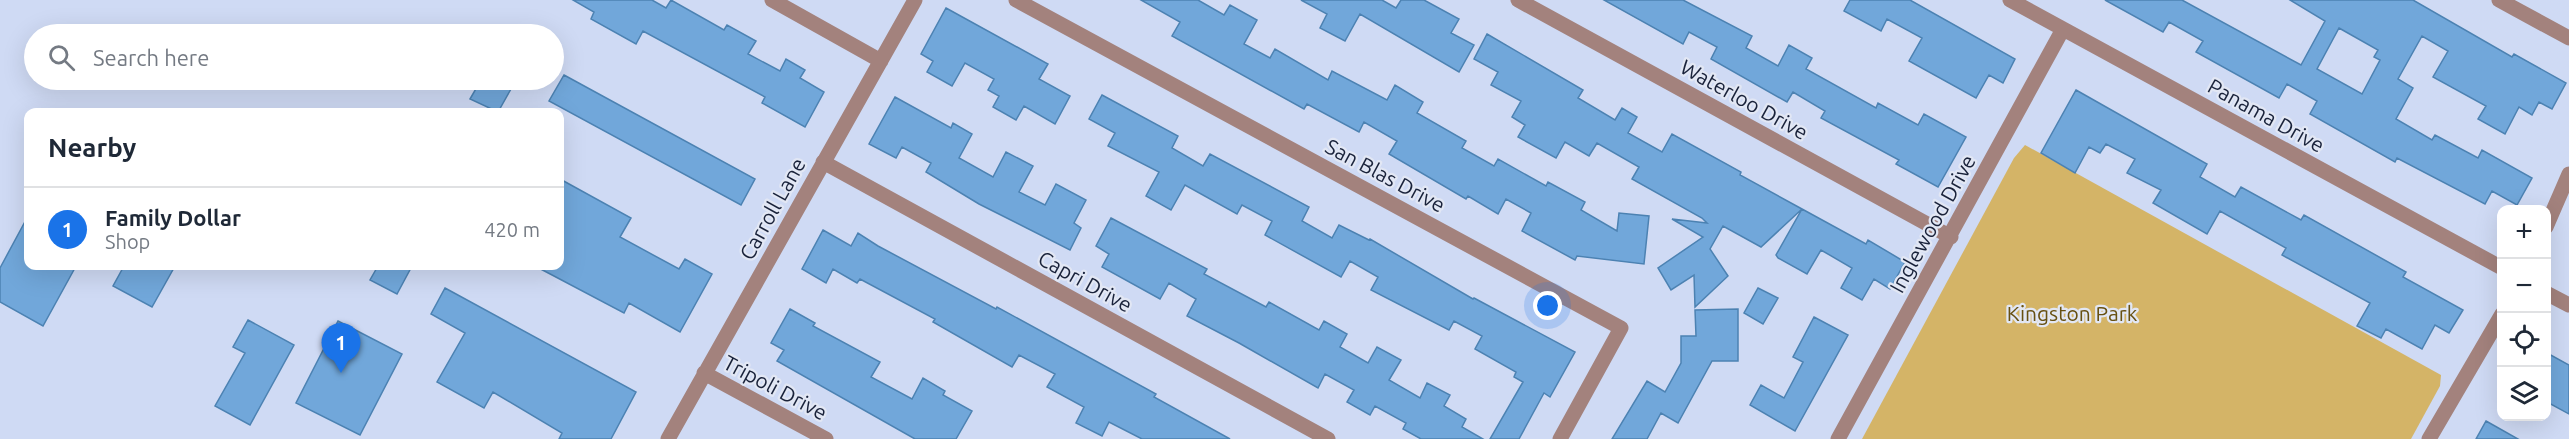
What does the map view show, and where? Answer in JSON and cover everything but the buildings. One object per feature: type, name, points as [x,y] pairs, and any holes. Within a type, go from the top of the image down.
[{"type":"street","points":[[772,0],[881,61]]},
{"type":"street","name":"Carroll Lane","points":[[668,439],[915,0]]},
{"type":"street","name":"San Blas Drive","points":[[1016,0],[1621,328],[1560,439]]},
{"type":"street","name":"Waterloo Drive","points":[[1518,0],[1951,237]]},
{"type":"street","name":"Panama Drive","points":[[2010,0],[2497,265]]},
{"type":"street","points":[[2499,0],[2569,38]]},
{"type":"street","name":"Inglewood Drive","points":[[1839,439],[2063,29]]},
{"type":"street","name":"Capri Drive","points":[[823,162],[1328,439]]},
{"type":"street","points":[[2551,217],[2569,174]]},
{"type":"street","points":[[2551,295],[2569,305]]},
{"type":"street","points":[[2429,439],[2497,323]]},
{"type":"street","name":"Tripoli Drive","points":[[704,373],[826,439]]},
{"type":"green space","name":"Kingston Park","points":[[2025,145],[2441,375],[2440,386],[2411,439],[1862,439],[2014,158]]},
{"type":"place","name":"Family Dollar","points":[[341,373]]}]
